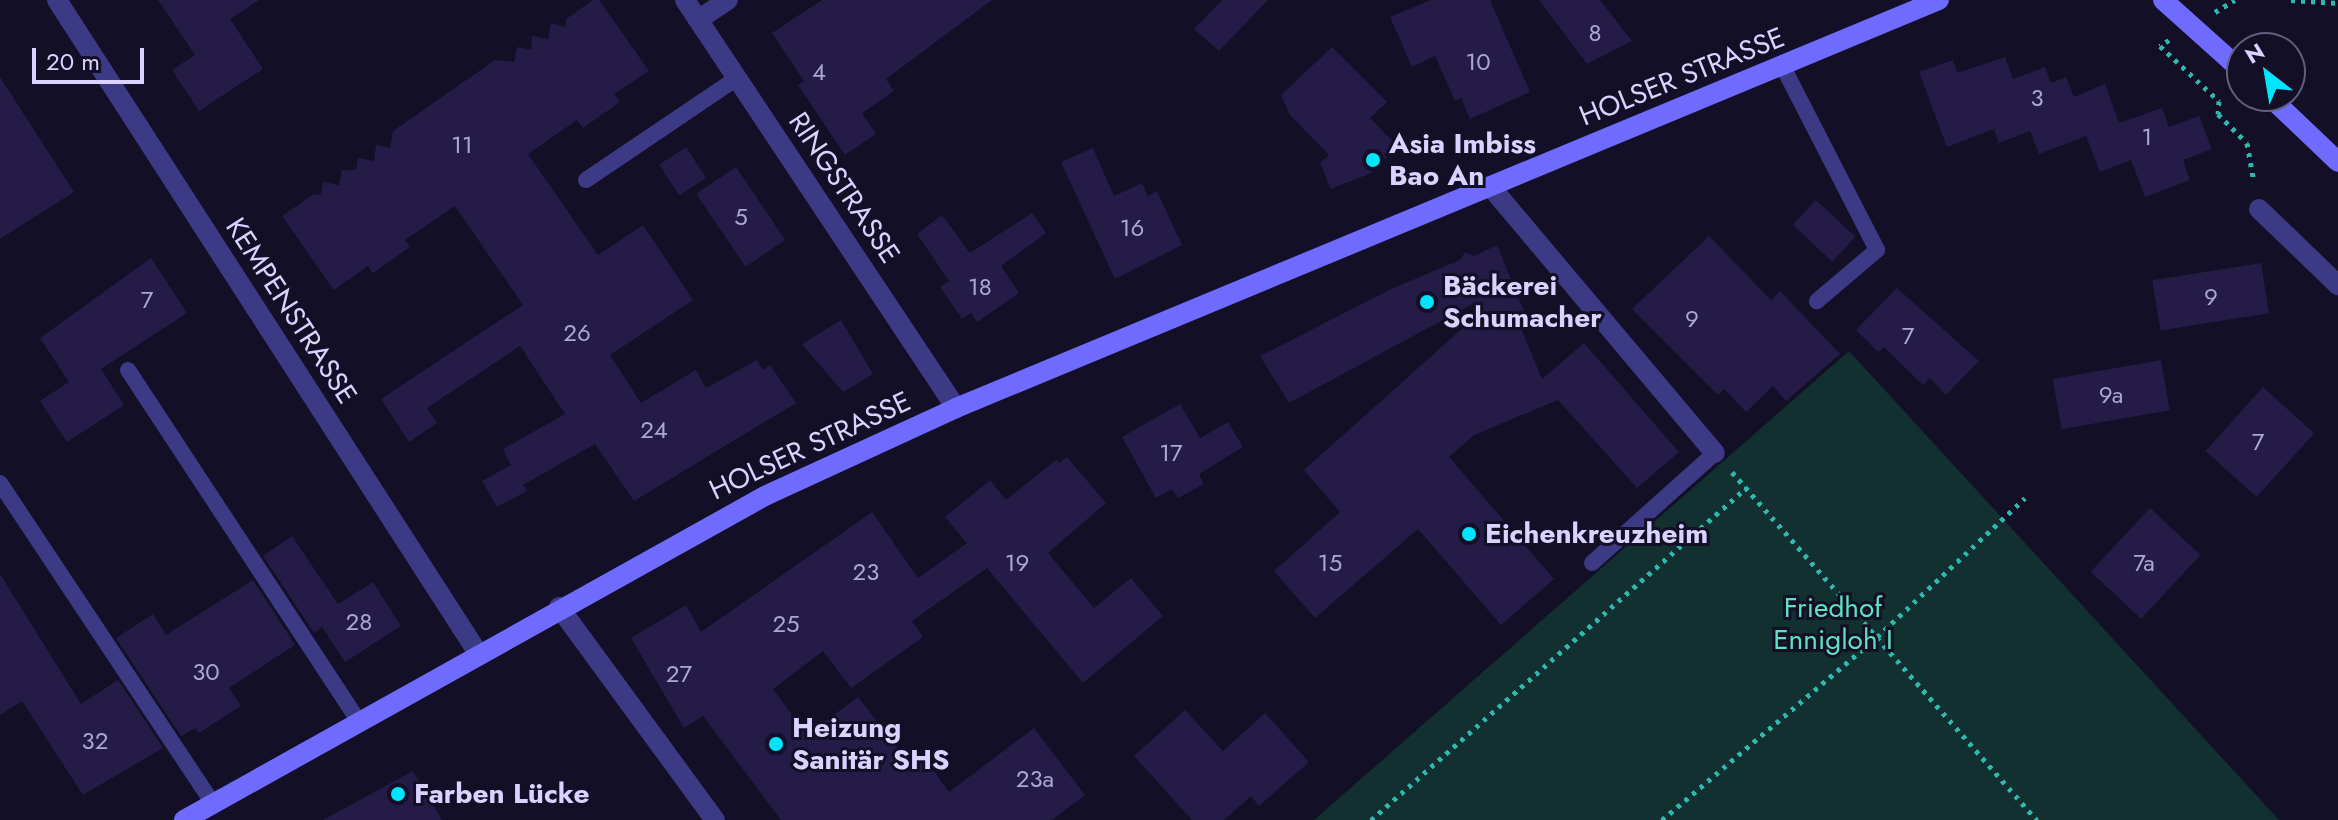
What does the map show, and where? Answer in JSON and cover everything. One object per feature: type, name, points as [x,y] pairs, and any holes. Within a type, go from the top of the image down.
[{"type":"main road","name":"HOLSER STRASSE","points":[[184,820],[559,607],[765,496],[956,408],[1939,0]]},
{"type":"main road","points":[[2163,0],[2226,56]]},
{"type":"main road","points":[[2286,112],[2338,162]]},
{"type":"street","name":"KEMPENSTRASSE","points":[[57,0],[478,653]]},
{"type":"street","name":"RINGSTRASSE","points":[[685,0],[956,408]]},
{"type":"street","points":[[698,20],[728,0]]},
{"type":"street","points":[[1490,186],[1715,453]]},
{"type":"street","points":[[2259,209],[2338,285]]},
{"type":"street","points":[[559,607],[715,820]]},
{"type":"lane","points":[[1782,65],[1877,250],[1817,301]]},
{"type":"lane","points":[[586,180],[737,78]]},
{"type":"lane","points":[[128,370],[359,722]]},
{"type":"lane","points":[[1592,563],[1715,453]]},
{"type":"lane","points":[[0,483],[213,804]]},
{"type":"path","points":[[2235,0],[2160,46],[2219,101],[2218,114],[2247,143],[2259,209]]},
{"type":"path","points":[[2291,0],[2338,3]]},
{"type":"path","points":[[1715,453],[2037,820]]},
{"type":"path","points":[[1371,820],[1746,488]]},
{"type":"path","points":[[1662,820],[1877,637],[2025,498]]},
{"type":"green space","name":"Friedhof Ennigloh I","points":[[1849,351],[2279,820],[1314,820]]},
{"type":"building","points":[[158,0],[259,0],[230,19],[263,69],[199,111],[172,70],[195,55]]},
{"type":"building","points":[[593,0],[599,0],[649,71],[614,94],[620,102],[583,128],[577,120],[528,154],[598,255],[643,225],[693,300],[610,355],[641,403],[696,370],[706,388],[757,360],[763,370],[770,365],[796,403],[634,501],[595,444],[523,485],[527,491],[497,507],[482,481],[511,465],[503,449],[565,414],[520,346],[427,408],[437,423],[409,442],[381,399],[523,305],[455,206],[405,240],[410,247],[373,273],[368,266],[334,290],[282,216],[314,194],[321,195],[323,182],[339,185],[342,170],[356,170],[358,158],[374,161],[376,145],[390,148],[393,131],[495,60],[514,62],[517,47],[531,50],[532,36],[548,39],[551,23],[565,27],[566,19]]},
{"type":"building","points":[[822,0],[992,0],[886,79],[894,91],[862,113],[876,134],[845,155],[798,85],[804,81],[772,33]]},
{"type":"building","points":[[1222,0],[1268,0],[1219,51],[1194,29]]},
{"type":"building","points":[[1431,0],[1490,0],[1530,92],[1470,119],[1461,98],[1455,101],[1435,56],[1412,67],[1390,17]]},
{"type":"building","points":[[1539,0],[1600,0],[1632,41],[1587,64]]},
{"type":"building","points":[[1332,47],[1387,102],[1370,118],[1397,146],[1371,173],[1331,189],[1320,163],[1329,155],[1290,115],[1281,95]]},
{"type":"building","points":[[2005,57],[2013,79],[2045,67],[2051,83],[2066,77],[2074,97],[2105,84],[2119,123],[2162,108],[2169,127],[2199,116],[2212,149],[2183,160],[2190,180],[2145,197],[2131,160],[2100,172],[2086,136],[2039,154],[2030,131],[1999,143],[1994,129],[1947,147],[1919,72],[1953,60],[1957,73]]},
{"type":"building","points":[[0,77],[74,192],[0,239]]},
{"type":"building","points":[[686,147],[706,178],[679,195],[659,164]]},
{"type":"building","points":[[1093,148],[1114,196],[1142,183],[1148,196],[1157,191],[1182,245],[1115,279],[1061,162]]},
{"type":"building","points":[[736,167],[785,240],[745,267],[696,194]]},
{"type":"building","points":[[1816,200],[1855,237],[1832,262],[1793,225]]},
{"type":"building","points":[[1032,213],[1046,233],[1001,266],[1019,293],[977,322],[971,313],[962,319],[940,287],[949,281],[917,234],[942,215],[970,253]]},
{"type":"building","points":[[1709,236],[1771,300],[1780,291],[1840,354],[1786,401],[1773,386],[1746,412],[1724,389],[1718,395],[1632,309]]},
{"type":"building","points":[[1497,245],[1524,311],[1515,314],[1542,379],[1584,343],[1679,452],[1637,488],[1558,400],[1474,435],[1449,457],[1554,579],[1501,625],[1418,529],[1315,618],[1274,571],[1340,512],[1304,470],[1484,309],[1478,301],[1289,403],[1260,356],[1391,289],[1460,260],[1465,252],[1474,256]]},
{"type":"building","points":[[151,258],[187,313],[101,369],[124,405],[67,442],[40,401],[69,382],[40,338]]},
{"type":"building","points":[[2261,263],[2269,313],[2160,331],[2152,280]]},
{"type":"building","points":[[1897,288],[1979,361],[1946,395],[1930,378],[1923,385],[1884,347],[1878,352],[1856,330]]},
{"type":"building","points":[[841,320],[873,374],[843,392],[802,344]]},
{"type":"building","points":[[2161,360],[2170,410],[2062,429],[2053,379]]},
{"type":"building","points":[[2263,387],[2314,433],[2257,497],[2205,451]]},
{"type":"building","points":[[1180,404],[1200,438],[1228,422],[1243,447],[1199,474],[1204,484],[1178,498],[1172,489],[1156,498],[1122,437]]},
{"type":"building","points":[[1067,457],[1106,503],[1048,553],[1094,608],[1131,578],[1163,616],[1083,683],[987,568],[912,621],[923,637],[851,688],[823,651],[773,689],[807,735],[858,697],[905,757],[917,748],[949,792],[1034,728],[1085,795],[1052,820],[781,820],[703,716],[684,728],[631,638],[686,605],[701,632],[872,512],[918,578],[967,543],[945,517],[990,480],[1006,500],[1056,460],[1059,463]]},
{"type":"building","points":[[2150,508],[2200,555],[2141,619],[2091,572]]},
{"type":"building","points":[[292,536],[338,604],[373,582],[401,626],[345,662],[322,627],[314,633],[263,556]]},
{"type":"building","points":[[0,574],[81,704],[118,680],[163,748],[83,795],[22,701],[0,715]]},
{"type":"building","points":[[253,580],[295,645],[229,688],[241,706],[199,733],[195,728],[181,736],[116,638],[153,614],[166,635]]},
{"type":"building","points":[[1185,710],[1223,751],[1265,713],[1309,762],[1259,806],[1251,796],[1224,820],[1192,820],[1134,756]]},
{"type":"building","name":"Farben Lücke","points":[[413,771],[442,820],[323,820]]},
{"type":"place","name":"Asia Imbiss Bao An","points":[[1373,160]]},
{"type":"place","name":"Bäckerei Schumacher","points":[[1427,302]]},
{"type":"place","name":"Eichenkreuzheim","points":[[1469,534]]},
{"type":"place","name":"Heizung Sanitär SHS","points":[[776,744]]},
{"type":"place","name":"Farben Lücke","points":[[398,794]]}]
